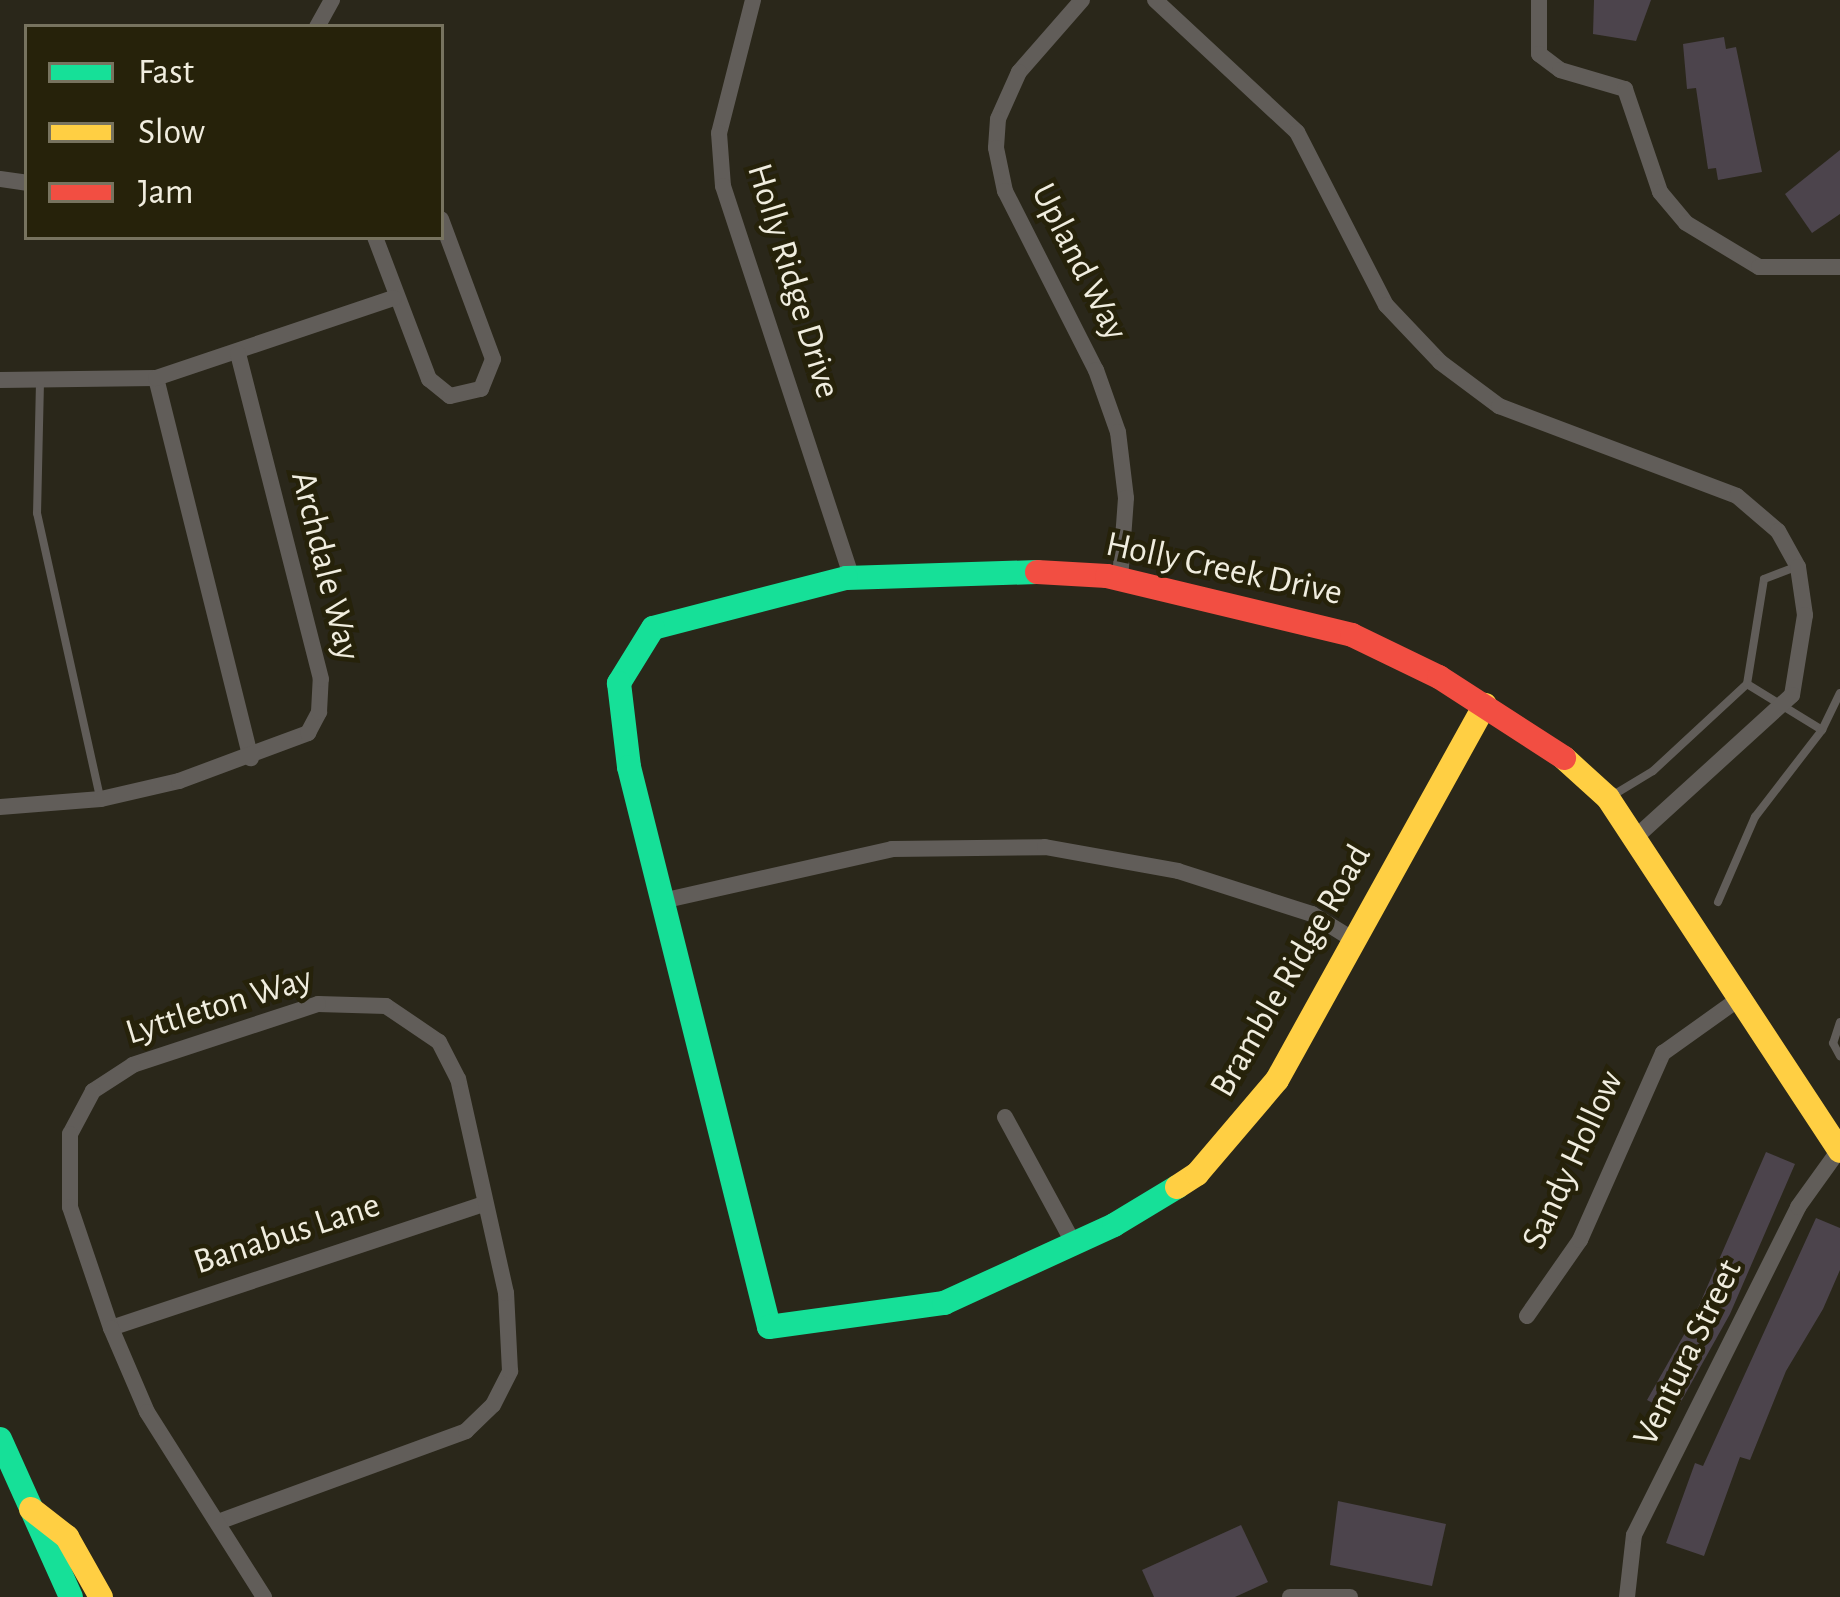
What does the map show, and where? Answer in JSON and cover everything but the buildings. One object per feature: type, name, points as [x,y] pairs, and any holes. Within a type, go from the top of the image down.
[{"type":"street","name":"Holly Ridge Drive","points":[[753,0],[719,133],[723,186],[852,578]]},
{"type":"street","name":"Upland Way","points":[[1082,0],[1019,72],[998,119],[996,148],[1005,191],[1096,370],[1118,432],[1126,498],[1120,579]]},
{"type":"street","points":[[1155,0],[1297,132],[1386,305],[1441,362],[1499,406],[1553,432],[1737,496],[1778,531],[1798,567],[1802,660],[1780,708],[1636,837]]},
{"type":"street","points":[[1539,0],[1539,54],[1560,70],[1625,89],[1660,191],[1686,223],[1759,267],[1840,267]]},
{"type":"street","points":[[376,240],[394,298],[429,379],[450,396],[481,389],[493,359],[444,227]]},
{"type":"street","points":[[0,380],[156,378],[394,298]]},
{"type":"street","name":"Archdale Way","points":[[0,807],[100,799],[251,758],[308,733],[319,712],[321,679],[238,352]]},
{"type":"street","points":[[156,378],[251,758]]},
{"type":"street","name":"Holly Creek Drive","points":[[769,1327],[629,766],[619,683],[631,655],[653,628],[852,578],[968,569],[1120,579],[1352,635],[1485,705],[1552,747],[1609,798],[1743,996],[1840,1151]]},
{"type":"street","name":"Bramble Ridge Road","points":[[769,1327],[944,1303],[1074,1244],[1196,1174],[1238,1133],[1277,1080],[1485,705]]},
{"type":"street","points":[[662,901],[874,851],[1023,846],[1136,859],[1312,914],[1352,939]]},
{"type":"street","name":"Sandy Hollow","points":[[1527,1316],[1580,1240],[1664,1053],[1743,996]]},
{"type":"street","name":"Lyttleton Way","points":[[218,1522],[448,1439],[493,1405],[510,1371],[512,1330],[458,1079],[422,1024],[368,1003],[318,1004],[112,1075],[78,1114],[66,1161],[70,1207],[111,1328],[147,1412],[264,1597]]},
{"type":"street","points":[[1006,1117],[1074,1244]]},
{"type":"street","name":"Ventura Street","points":[[1627,1597],[1634,1535],[1798,1207],[1840,1151]]},
{"type":"street","name":"Banabus Lane","points":[[111,1328],[483,1204]]},
{"type":"street","points":[[0,1439],[71,1597]]},
{"type":"street","points":[[31,1509],[67,1538],[101,1597]]},
{"type":"street","points":[[1289,1597],[1350,1597]]},
{"type":"lane","points":[[40,380],[37,513],[100,799]]},
{"type":"lane","points":[[1609,798],[1652,771],[1747,684],[1764,579],[1798,567]]},
{"type":"lane","points":[[1747,684],[1822,730]]},
{"type":"lane","points":[[1718,902],[1754,817],[1822,730],[1840,693]]},
{"type":"lane","points":[[1840,1022],[1833,1043],[1840,1056]]},
{"type":"traffic: fast","points":[[1037,572],[846,578],[653,628],[619,683],[629,767],[769,1327],[944,1303],[1114,1225],[1177,1187]]},
{"type":"traffic: fast","points":[[0,1439],[71,1597]]},
{"type":"traffic: slow","points":[[1177,1187],[1197,1174],[1277,1080],[1485,705]]},
{"type":"traffic: slow","points":[[1564,758],[1608,798],[1840,1151]]},
{"type":"traffic: slow","points":[[31,1509],[67,1537],[101,1597]]},
{"type":"traffic: jam","points":[[1037,572],[1107,576],[1352,635],[1439,677],[1564,758]]}]
